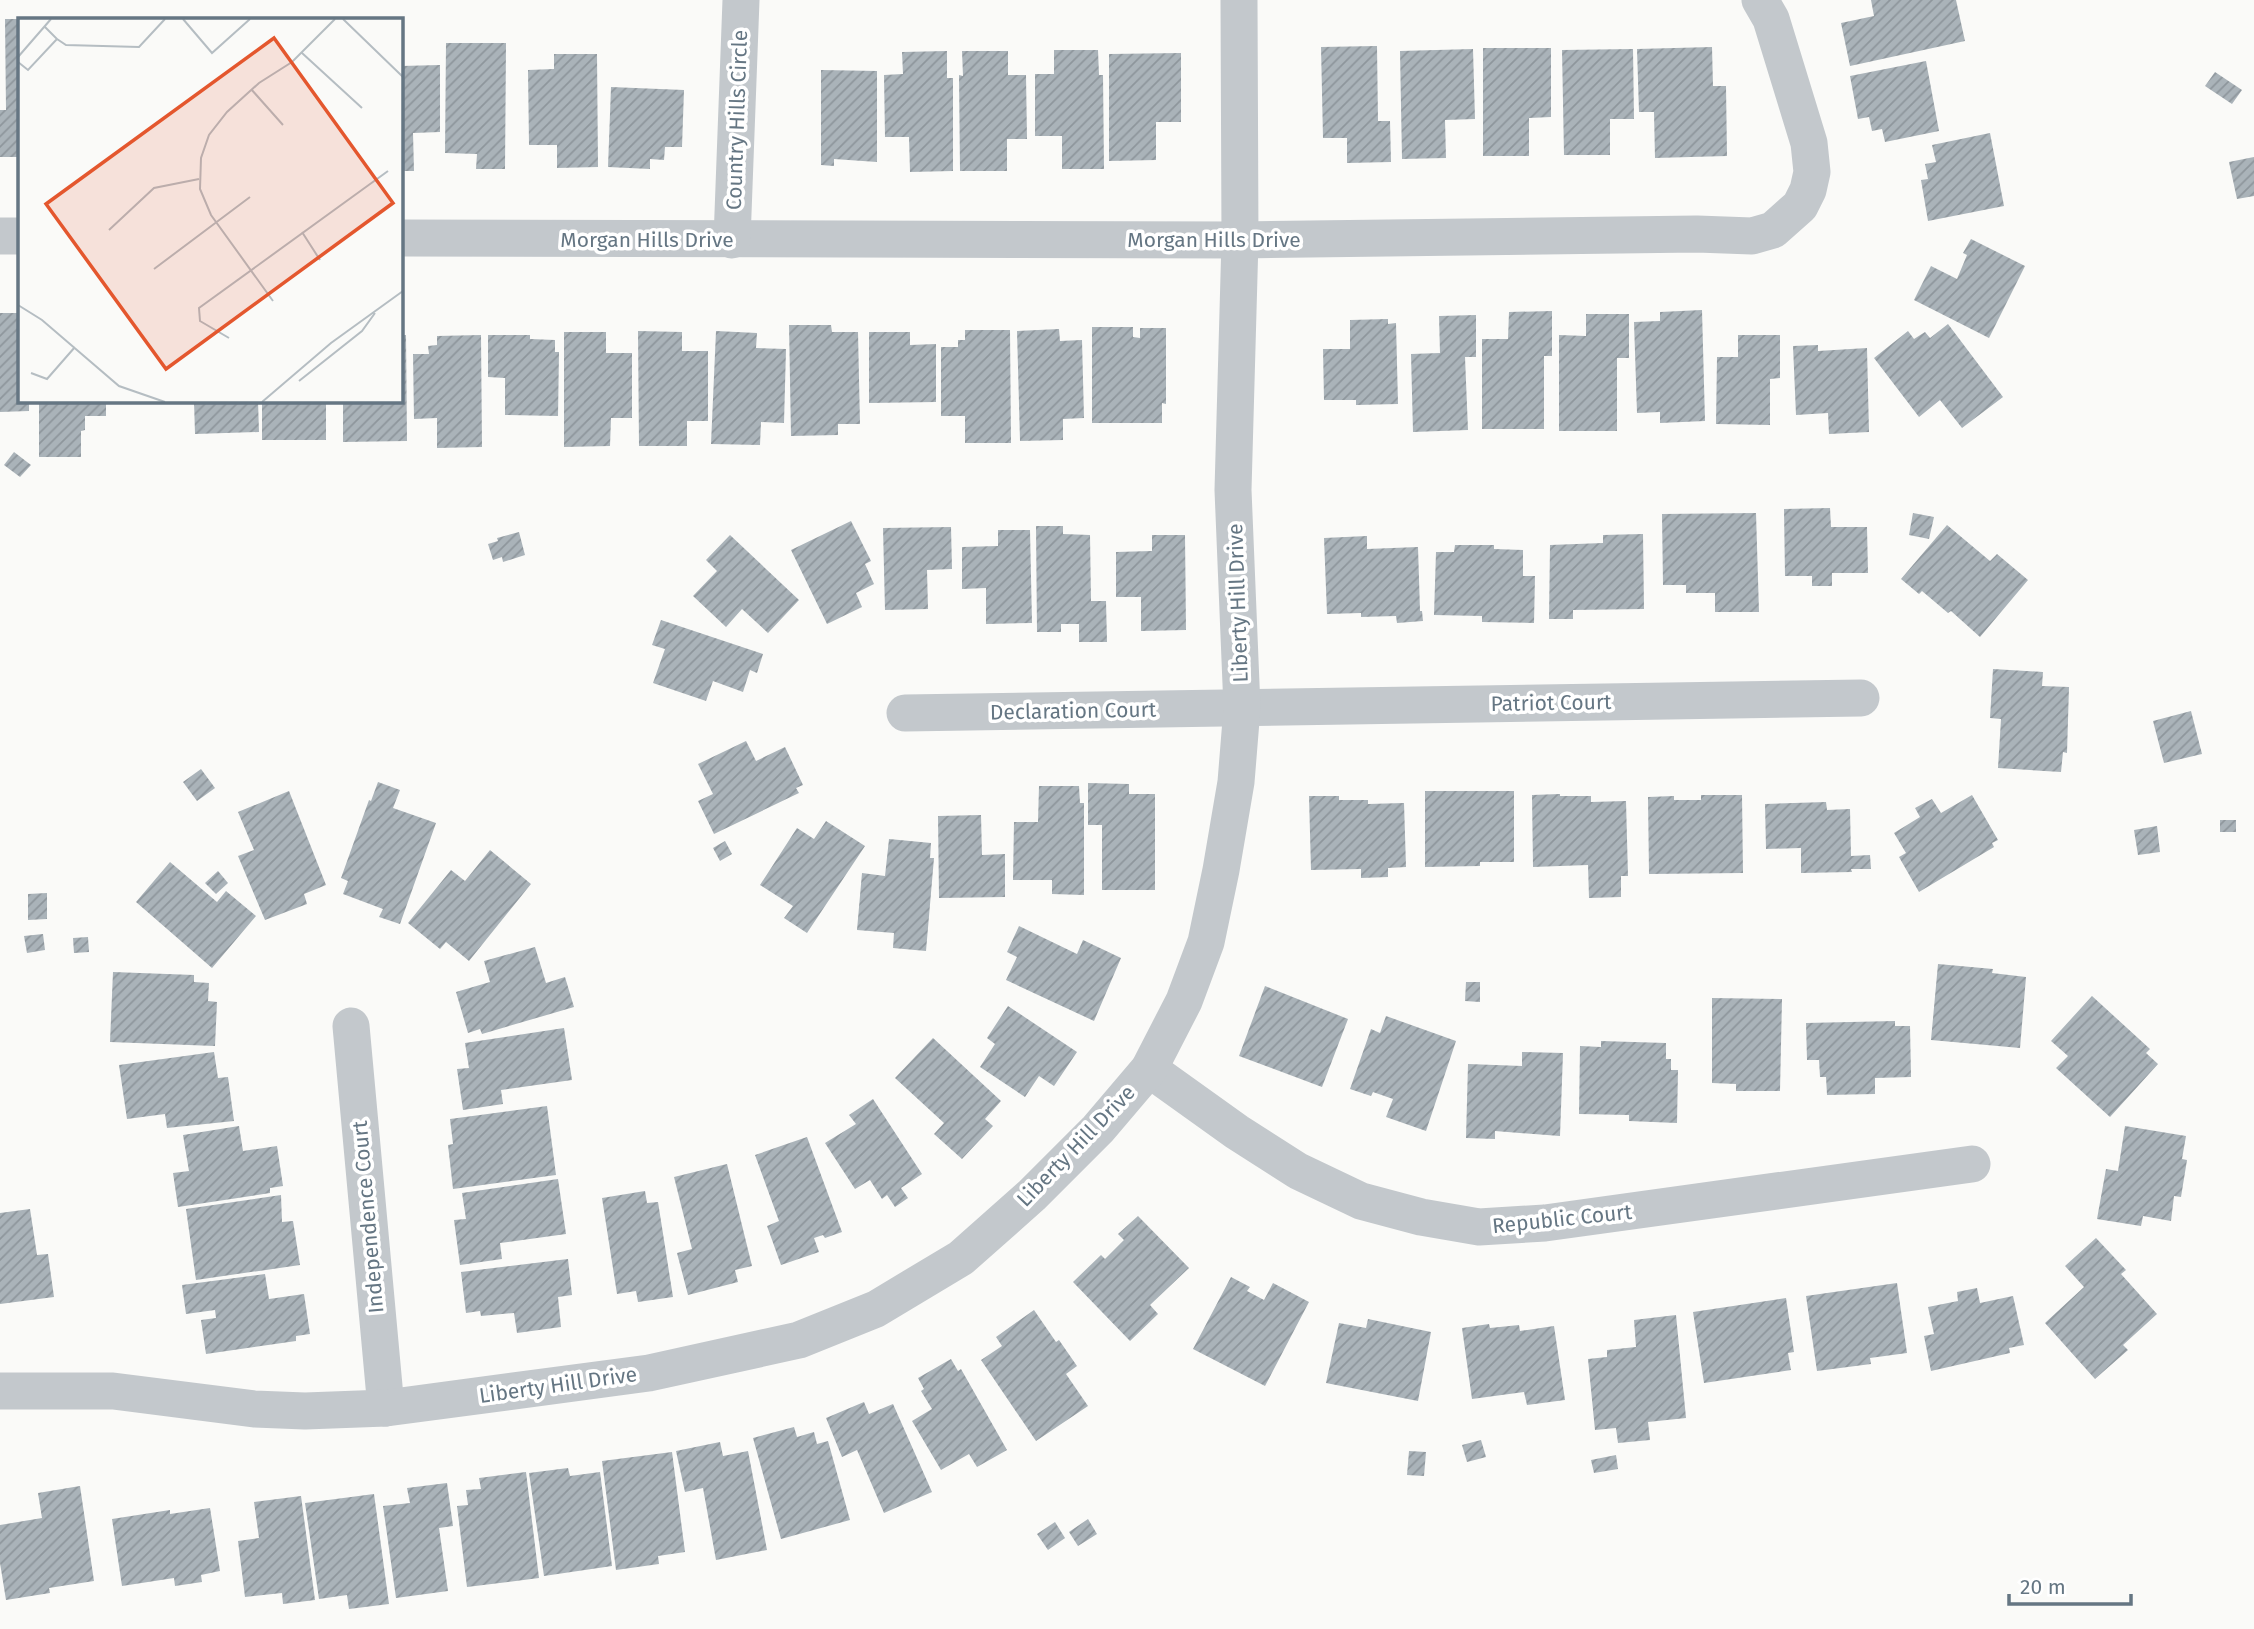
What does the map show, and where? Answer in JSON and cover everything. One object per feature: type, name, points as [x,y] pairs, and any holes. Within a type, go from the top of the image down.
[{"type":"street","name":"Country Hills Circle","points":[[732,240],[741,0]]},
{"type":"street","name":"Liberty Hill Drive","points":[[0,1391],[113,1391],[254,1409],[386,1409],[649,1373],[799,1340],[876,1309],[961,1258],[1032,1195],[1098,1129],[1149,1069],[1184,1001],[1206,942],[1236,782],[1242,708],[1233,490],[1240,240],[1239,0]]},
{"type":"street","name":"Morgan Hills Drive","points":[[402,238],[1240,240],[1697,234],[1752,236],[1773,230],[1800,206],[1808,190],[1812,172],[1809,143],[1771,19],[1760,0]]},
{"type":"street","points":[[0,236],[18,236]]},
{"type":"street","name":"Patriot Court","points":[[1242,708],[1861,698]]},
{"type":"street","name":"Declaration Court","points":[[905,713],[1242,708]]},
{"type":"street","name":"Independence Court","points":[[351,1026],[386,1409]]},
{"type":"street","name":"Republic Court","points":[[1149,1069],[1288,1165],[1361,1201],[1421,1217],[1479,1227],[1558,1221],[1972,1164]]},
{"type":"building","points":[[1871,0],[1956,0],[1965,41],[1850,66],[1841,23],[1874,16]]},
{"type":"building","points":[[5,19],[18,19],[18,157],[0,157],[0,110],[6,110]]},
{"type":"building","points":[[446,43],[506,43],[505,169],[476,169],[477,154],[445,153]]},
{"type":"building","points":[[1377,46],[1378,121],[1390,121],[1391,162],[1347,163],[1347,138],[1323,138],[1321,47]]},
{"type":"building","points":[[1712,47],[1713,86],[1726,86],[1727,156],[1655,158],[1654,112],[1639,112],[1637,49]]},
{"type":"building","points":[[1483,48],[1551,48],[1551,117],[1529,118],[1529,156],[1483,156]]},
{"type":"building","points":[[1473,49],[1475,119],[1445,120],[1446,158],[1402,159],[1400,51]]},
{"type":"building","points":[[1633,49],[1634,119],[1610,119],[1610,155],[1564,155],[1562,50]]},
{"type":"building","points":[[1054,50],[1098,50],[1099,75],[1103,75],[1104,169],[1062,169],[1062,136],[1035,136],[1035,74],[1054,74]]},
{"type":"building","points":[[947,51],[947,78],[953,78],[953,171],[910,172],[909,137],[885,137],[884,75],[903,74],[902,52]]},
{"type":"building","points":[[962,51],[1008,51],[1008,75],[1026,75],[1027,139],[1007,139],[1007,171],[960,171],[959,75],[963,76]]},
{"type":"building","points":[[1181,53],[1181,122],[1156,122],[1156,160],[1109,161],[1109,54]]},
{"type":"building","points":[[554,54],[597,54],[598,167],[557,168],[557,145],[529,145],[528,70],[554,69]]},
{"type":"building","points":[[1926,61],[1939,131],[1885,142],[1882,129],[1872,131],[1869,117],[1858,119],[1850,76]]},
{"type":"building","points":[[440,65],[440,132],[413,133],[414,171],[402,171],[402,66]]},
{"type":"building","points":[[821,70],[877,71],[877,162],[834,159],[834,166],[821,165]]},
{"type":"building","points":[[2215,72],[2242,90],[2232,104],[2205,86]]},
{"type":"building","points":[[611,87],[684,90],[682,147],[665,147],[664,160],[650,159],[650,169],[608,167]]},
{"type":"building","points":[[1990,133],[2004,206],[1928,221],[1921,180],[1928,179],[1925,164],[1936,162],[1932,145]]},
{"type":"building","points":[[2254,157],[2254,196],[2237,199],[2229,162]]},
{"type":"building","points":[[1971,239],[2025,266],[1989,338],[1914,300],[1931,266],[1957,279],[1967,255],[1963,253]]},
{"type":"building","points":[[1702,310],[1705,421],[1660,423],[1660,412],[1637,413],[1634,322],[1660,321],[1660,312]]},
{"type":"building","points":[[1552,311],[1552,356],[1544,356],[1544,429],[1482,429],[1482,339],[1508,339],[1509,312]]},
{"type":"building","points":[[0,313],[18,313],[18,402],[29,402],[29,411],[0,412]]},
{"type":"building","points":[[1586,314],[1629,314],[1629,358],[1617,358],[1617,431],[1559,431],[1559,335],[1586,336]]},
{"type":"building","points":[[1476,315],[1476,357],[1465,357],[1468,430],[1413,432],[1411,354],[1440,353],[1439,316]]},
{"type":"building","points":[[1388,319],[1388,324],[1396,323],[1398,404],[1356,405],[1356,400],[1324,400],[1323,349],[1350,349],[1350,320]]},
{"type":"building","points":[[1948,324],[2003,397],[1962,428],[1940,400],[1919,417],[1874,358],[1908,331],[1914,339],[1925,332],[1930,338]]},
{"type":"building","points":[[789,325],[831,325],[832,332],[858,332],[860,424],[838,424],[838,435],[791,436]]},
{"type":"building","points":[[1092,327],[1133,327],[1133,337],[1140,338],[1140,328],[1166,328],[1166,404],[1162,403],[1162,423],[1092,423]]},
{"type":"building","points":[[1059,329],[1060,341],[1082,340],[1084,418],[1063,419],[1063,440],[1020,441],[1017,331]]},
{"type":"building","points":[[965,330],[1010,330],[1011,443],[965,443],[965,416],[941,416],[941,347],[958,347],[958,340],[965,340]]},
{"type":"building","points":[[638,331],[682,332],[682,351],[708,351],[708,421],[687,421],[687,446],[639,446]]},
{"type":"building","points":[[716,331],[757,333],[756,348],[786,349],[784,423],[761,422],[760,445],[711,444]]},
{"type":"building","points":[[564,332],[606,332],[606,353],[632,353],[632,418],[611,418],[610,446],[564,447]]},
{"type":"building","points":[[869,332],[910,332],[910,345],[936,344],[936,402],[869,403]]},
{"type":"building","points":[[402,335],[406,335],[407,441],[343,442],[343,402],[402,402]]},
{"type":"building","points":[[481,335],[482,447],[437,448],[437,418],[414,419],[413,354],[429,354],[428,346],[437,345],[437,336]]},
{"type":"building","points":[[488,335],[530,335],[530,339],[555,340],[555,352],[559,352],[558,416],[505,415],[505,378],[488,377]]},
{"type":"building","points":[[1738,335],[1780,335],[1780,378],[1770,379],[1770,425],[1716,424],[1717,357],[1738,357]]},
{"type":"building","points":[[1818,345],[1818,351],[1867,348],[1869,432],[1829,434],[1828,413],[1796,415],[1793,346]]},
{"type":"building","points":[[39,402],[106,402],[106,416],[85,416],[85,430],[81,431],[81,457],[39,457]]},
{"type":"building","points":[[194,402],[258,402],[259,432],[195,434]]},
{"type":"building","points":[[262,402],[326,402],[326,440],[262,440]]},
{"type":"building","points":[[14,452],[31,465],[20,477],[4,465]]},
{"type":"building","points":[[1830,508],[1831,527],[1867,527],[1868,573],[1832,573],[1832,586],[1812,586],[1812,576],[1785,576],[1784,509]]},
{"type":"building","points":[[1756,513],[1759,612],[1715,612],[1715,593],[1686,593],[1686,585],[1663,585],[1662,514]]},
{"type":"building","points":[[1913,513],[1934,517],[1929,539],[1909,535]]},
{"type":"building","points":[[851,521],[871,561],[865,564],[874,584],[856,593],[862,607],[827,624],[791,550]]},
{"type":"building","points":[[1947,525],[1990,561],[1997,554],[2028,580],[1980,637],[1951,611],[1948,613],[1922,591],[1919,594],[1901,579]]},
{"type":"building","points":[[1036,526],[1063,526],[1063,534],[1090,535],[1091,601],[1106,601],[1107,642],[1079,642],[1079,624],[1061,624],[1061,632],[1037,632]]},
{"type":"building","points":[[951,527],[952,569],[927,570],[928,609],[885,610],[883,528]]},
{"type":"building","points":[[998,530],[1030,530],[1032,623],[986,624],[986,588],[962,589],[962,547],[998,546]]},
{"type":"building","points":[[519,532],[525,555],[503,562],[502,557],[493,560],[488,544],[498,541],[497,538]]},
{"type":"building","points":[[1643,534],[1644,609],[1573,610],[1573,619],[1549,619],[1550,545],[1603,543],[1603,535]]},
{"type":"building","points":[[730,535],[799,600],[768,633],[742,609],[726,627],[693,596],[717,571],[706,560]]},
{"type":"building","points":[[1152,535],[1185,535],[1186,630],[1141,631],[1141,597],[1116,597],[1116,552],[1152,551]]},
{"type":"building","points":[[1367,536],[1367,549],[1418,547],[1420,611],[1423,621],[1397,623],[1396,616],[1327,614],[1324,538]]},
{"type":"building","points":[[1455,545],[1494,545],[1494,549],[1523,550],[1523,576],[1535,576],[1534,623],[1482,622],[1482,616],[1434,615],[1436,552],[1454,552]]},
{"type":"building","points":[[661,620],[763,654],[757,673],[750,670],[743,692],[713,681],[706,701],[653,683],[665,649],[652,645]]},
{"type":"building","points":[[1993,669],[2043,672],[2042,686],[2069,687],[2067,753],[2063,752],[2061,772],[1998,768],[2001,719],[1990,718]]},
{"type":"building","points":[[2191,711],[2202,754],[2164,763],[2153,721]]},
{"type":"building","points":[[746,741],[756,761],[785,747],[803,785],[796,788],[799,793],[714,834],[698,801],[713,794],[698,764]]},
{"type":"building","points":[[201,769],[215,788],[197,801],[183,782]]},
{"type":"building","points":[[378,782],[400,790],[393,808],[436,823],[400,924],[379,917],[383,909],[343,894],[348,881],[341,878]]},
{"type":"building","points":[[1088,783],[1129,784],[1129,794],[1155,794],[1155,890],[1102,890],[1102,825],[1088,825]]},
{"type":"building","points":[[1039,786],[1079,786],[1080,803],[1084,803],[1084,895],[1052,894],[1052,880],[1013,880],[1014,822],[1038,822]]},
{"type":"building","points":[[289,791],[326,885],[304,894],[307,904],[265,920],[238,856],[254,850],[238,812]]},
{"type":"building","points":[[1425,791],[1514,791],[1514,862],[1425,867]]},
{"type":"building","points":[[1532,795],[1591,796],[1591,802],[1626,801],[1628,876],[1621,876],[1621,897],[1589,898],[1588,865],[1533,867]]},
{"type":"building","points":[[1701,795],[1742,795],[1743,873],[1649,874],[1648,797],[1674,796],[1674,800],[1701,800]]},
{"type":"building","points":[[1972,795],[1998,840],[1992,843],[1994,847],[1919,892],[1899,857],[1906,853],[1894,833],[1920,817],[1915,808],[1932,799],[1941,813]]},
{"type":"building","points":[[1309,796],[1339,796],[1339,800],[1368,800],[1368,804],[1404,803],[1406,867],[1388,868],[1388,877],[1361,878],[1361,869],[1311,870]]},
{"type":"building","points":[[1826,802],[1827,810],[1850,809],[1851,856],[1870,855],[1871,869],[1801,873],[1801,848],[1766,849],[1765,804]]},
{"type":"building","points":[[981,815],[982,855],[1005,854],[1005,897],[939,898],[938,816]]},
{"type":"building","points":[[2220,820],[2236,820],[2236,832],[2220,832]]},
{"type":"building","points":[[826,821],[865,846],[807,933],[784,918],[793,906],[760,885],[797,828],[814,839]]},
{"type":"building","points":[[2157,826],[2160,852],[2138,855],[2134,830]]},
{"type":"building","points":[[889,839],[931,843],[930,858],[934,858],[926,951],[893,948],[894,933],[857,930],[862,873],[885,876]]},
{"type":"building","points":[[725,841],[732,854],[720,861],[713,848]]},
{"type":"building","points":[[490,850],[531,884],[469,961],[446,942],[440,949],[408,923],[451,870],[465,881]]},
{"type":"building","points":[[170,862],[217,902],[226,891],[256,916],[212,968],[136,902]]},
{"type":"building","points":[[218,871],[228,883],[216,894],[205,883]]},
{"type":"building","points":[[47,893],[47,919],[28,920],[28,894]]},
{"type":"building","points":[[1019,926],[1077,954],[1083,940],[1121,958],[1094,1021],[1006,980],[1017,957],[1007,952]]},
{"type":"building","points":[[43,934],[45,950],[27,953],[24,936]]},
{"type":"building","points":[[88,937],[89,952],[74,953],[73,938]]},
{"type":"building","points":[[535,947],[546,983],[565,977],[574,1007],[482,1034],[480,1029],[468,1033],[456,992],[490,982],[484,961]]},
{"type":"building","points":[[1938,964],[1993,969],[1992,973],[2026,977],[2020,1048],[1931,1040]]},
{"type":"building","points":[[113,972],[194,975],[194,982],[209,983],[208,1001],[217,1002],[215,1046],[110,1042]]},
{"type":"building","points":[[1466,982],[1480,982],[1480,1002],[1465,1001]]},
{"type":"building","points":[[1265,986],[1348,1019],[1322,1087],[1239,1056]]},
{"type":"building","points":[[2092,996],[2150,1049],[2146,1053],[2158,1064],[2110,1117],[2056,1068],[2068,1056],[2051,1041]]},
{"type":"building","points":[[1712,998],[1782,999],[1780,1091],[1736,1091],[1736,1084],[1712,1083]]},
{"type":"building","points":[[1008,1006],[1077,1052],[1054,1086],[1039,1076],[1025,1097],[980,1067],[995,1044],[987,1038]]},
{"type":"building","points":[[1386,1016],[1456,1041],[1426,1131],[1386,1117],[1393,1099],[1373,1092],[1371,1096],[1350,1089],[1371,1029],[1380,1033]]},
{"type":"building","points":[[1895,1021],[1895,1026],[1910,1026],[1911,1077],[1875,1078],[1875,1094],[1827,1095],[1826,1077],[1820,1077],[1819,1060],[1807,1060],[1806,1023]]},
{"type":"building","points":[[564,1028],[572,1080],[501,1090],[503,1104],[463,1110],[457,1069],[469,1068],[465,1043]]},
{"type":"building","points":[[933,1038],[1001,1101],[985,1119],[993,1126],[962,1159],[934,1134],[944,1123],[895,1078]]},
{"type":"building","points":[[1601,1041],[1666,1043],[1666,1059],[1671,1059],[1671,1070],[1678,1070],[1677,1123],[1629,1121],[1629,1115],[1579,1114],[1580,1046],[1601,1047]]},
{"type":"building","points":[[214,1052],[218,1078],[228,1077],[234,1121],[167,1128],[165,1114],[127,1119],[119,1065]]},
{"type":"building","points":[[1522,1052],[1563,1053],[1560,1136],[1495,1131],[1495,1139],[1466,1138],[1468,1064],[1522,1066]]},
{"type":"building","points":[[873,1099],[922,1174],[901,1188],[908,1198],[895,1207],[887,1195],[882,1199],[870,1180],[855,1189],[825,1143],[856,1124],[849,1115]]},
{"type":"building","points":[[547,1106],[556,1175],[453,1189],[448,1145],[453,1144],[450,1119]]},
{"type":"building","points":[[239,1126],[243,1151],[277,1146],[283,1186],[270,1188],[270,1193],[178,1207],[173,1173],[189,1171],[183,1135]]},
{"type":"building","points":[[2125,1126],[2186,1136],[2182,1159],[2187,1160],[2181,1197],[2174,1196],[2171,1221],[2143,1216],[2141,1226],[2097,1219],[2106,1169],[2118,1171]]},
{"type":"building","points":[[807,1137],[842,1232],[825,1238],[823,1235],[814,1238],[819,1252],[781,1265],[767,1226],[779,1221],[755,1155]]},
{"type":"building","points":[[727,1164],[752,1266],[735,1270],[738,1282],[688,1295],[677,1253],[692,1249],[674,1177]]},
{"type":"building","points":[[558,1179],[566,1234],[500,1243],[502,1259],[460,1265],[454,1220],[466,1219],[462,1193]]},
{"type":"building","points":[[645,1191],[647,1203],[658,1202],[673,1297],[638,1302],[636,1291],[617,1294],[602,1198]]},
{"type":"building","points":[[281,1195],[282,1222],[293,1221],[300,1265],[196,1280],[186,1209]]},
{"type":"building","points":[[30,1209],[37,1255],[48,1254],[54,1297],[0,1304],[0,1213]]},
{"type":"building","points":[[1138,1216],[1189,1268],[1150,1305],[1158,1314],[1130,1341],[1073,1282],[1101,1255],[1105,1259],[1124,1240],[1118,1234]]},
{"type":"building","points":[[2096,1238],[2126,1270],[2121,1274],[2157,1314],[2123,1345],[2128,1350],[2095,1379],[2045,1323],[2084,1287],[2065,1266]]},
{"type":"building","points":[[568,1259],[572,1295],[558,1297],[561,1327],[517,1333],[514,1313],[481,1316],[480,1311],[466,1313],[461,1272]]},
{"type":"building","points":[[265,1274],[269,1299],[304,1294],[310,1334],[296,1336],[296,1341],[206,1354],[201,1320],[216,1318],[215,1310],[186,1314],[182,1285]]},
{"type":"building","points":[[1231,1277],[1250,1287],[1247,1291],[1264,1300],[1273,1283],[1309,1302],[1265,1386],[1193,1349]]},
{"type":"building","points":[[1897,1283],[1907,1353],[1870,1358],[1871,1364],[1817,1371],[1806,1296]]},
{"type":"building","points":[[1977,1288],[1980,1303],[2013,1296],[2024,1345],[2009,1348],[2010,1353],[1931,1371],[1924,1336],[1934,1334],[1928,1307],[1958,1301],[1957,1292]]},
{"type":"building","points":[[1786,1298],[1794,1352],[1788,1353],[1791,1370],[1704,1383],[1693,1312]]},
{"type":"building","points":[[1034,1310],[1077,1366],[1066,1374],[1088,1406],[1036,1441],[981,1360],[1002,1346],[996,1337]]},
{"type":"building","points":[[1676,1315],[1686,1418],[1648,1422],[1650,1440],[1618,1443],[1616,1428],[1595,1430],[1588,1359],[1607,1357],[1607,1350],[1636,1347],[1634,1320]]},
{"type":"building","points":[[1368,1319],[1431,1332],[1418,1401],[1326,1383],[1339,1323],[1366,1328]]},
{"type":"building","points":[[1489,1324],[1490,1328],[1519,1325],[1520,1331],[1554,1326],[1565,1400],[1527,1405],[1524,1392],[1472,1399],[1462,1328]]},
{"type":"building","points":[[951,1359],[958,1371],[961,1369],[1007,1450],[977,1467],[969,1454],[941,1470],[912,1421],[932,1409],[921,1391],[924,1389],[918,1378]]},
{"type":"building","points":[[864,1402],[869,1414],[893,1404],[932,1492],[884,1513],[857,1450],[842,1457],[826,1418]]},
{"type":"building","points":[[794,1427],[797,1437],[814,1432],[817,1444],[828,1441],[850,1520],[781,1539],[753,1438]]},
{"type":"building","points":[[1481,1440],[1486,1457],[1467,1462],[1462,1445]]},
{"type":"building","points":[[720,1442],[723,1456],[748,1451],[767,1550],[716,1560],[703,1488],[685,1492],[676,1451]]},
{"type":"building","points":[[1409,1451],[1426,1452],[1424,1476],[1407,1475]]},
{"type":"building","points":[[672,1452],[685,1552],[658,1556],[659,1564],[616,1570],[602,1461]]},
{"type":"building","points":[[1616,1455],[1618,1469],[1594,1473],[1591,1460]]},
{"type":"building","points":[[568,1468],[570,1476],[600,1472],[612,1566],[544,1576],[529,1473]]},
{"type":"building","points":[[526,1472],[539,1578],[467,1587],[457,1506],[468,1505],[466,1490],[481,1489],[479,1478]]},
{"type":"building","points":[[447,1483],[453,1526],[439,1528],[448,1591],[396,1598],[383,1506],[410,1503],[407,1488]]},
{"type":"building","points":[[80,1486],[94,1581],[49,1588],[50,1593],[6,1600],[0,1563],[0,1525],[42,1518],[38,1493]]},
{"type":"building","points":[[374,1494],[389,1604],[349,1609],[347,1595],[319,1599],[305,1503]]},
{"type":"building","points":[[301,1496],[315,1600],[283,1604],[282,1593],[245,1597],[238,1541],[259,1538],[254,1502]]},
{"type":"building","points":[[210,1508],[220,1571],[201,1575],[202,1582],[175,1586],[174,1578],[122,1586],[112,1519],[170,1510],[170,1514]]},
{"type":"building","points":[[1088,1519],[1097,1534],[1078,1546],[1069,1532]]},
{"type":"building","points":[[1055,1522],[1065,1538],[1048,1550],[1037,1534]]}]
